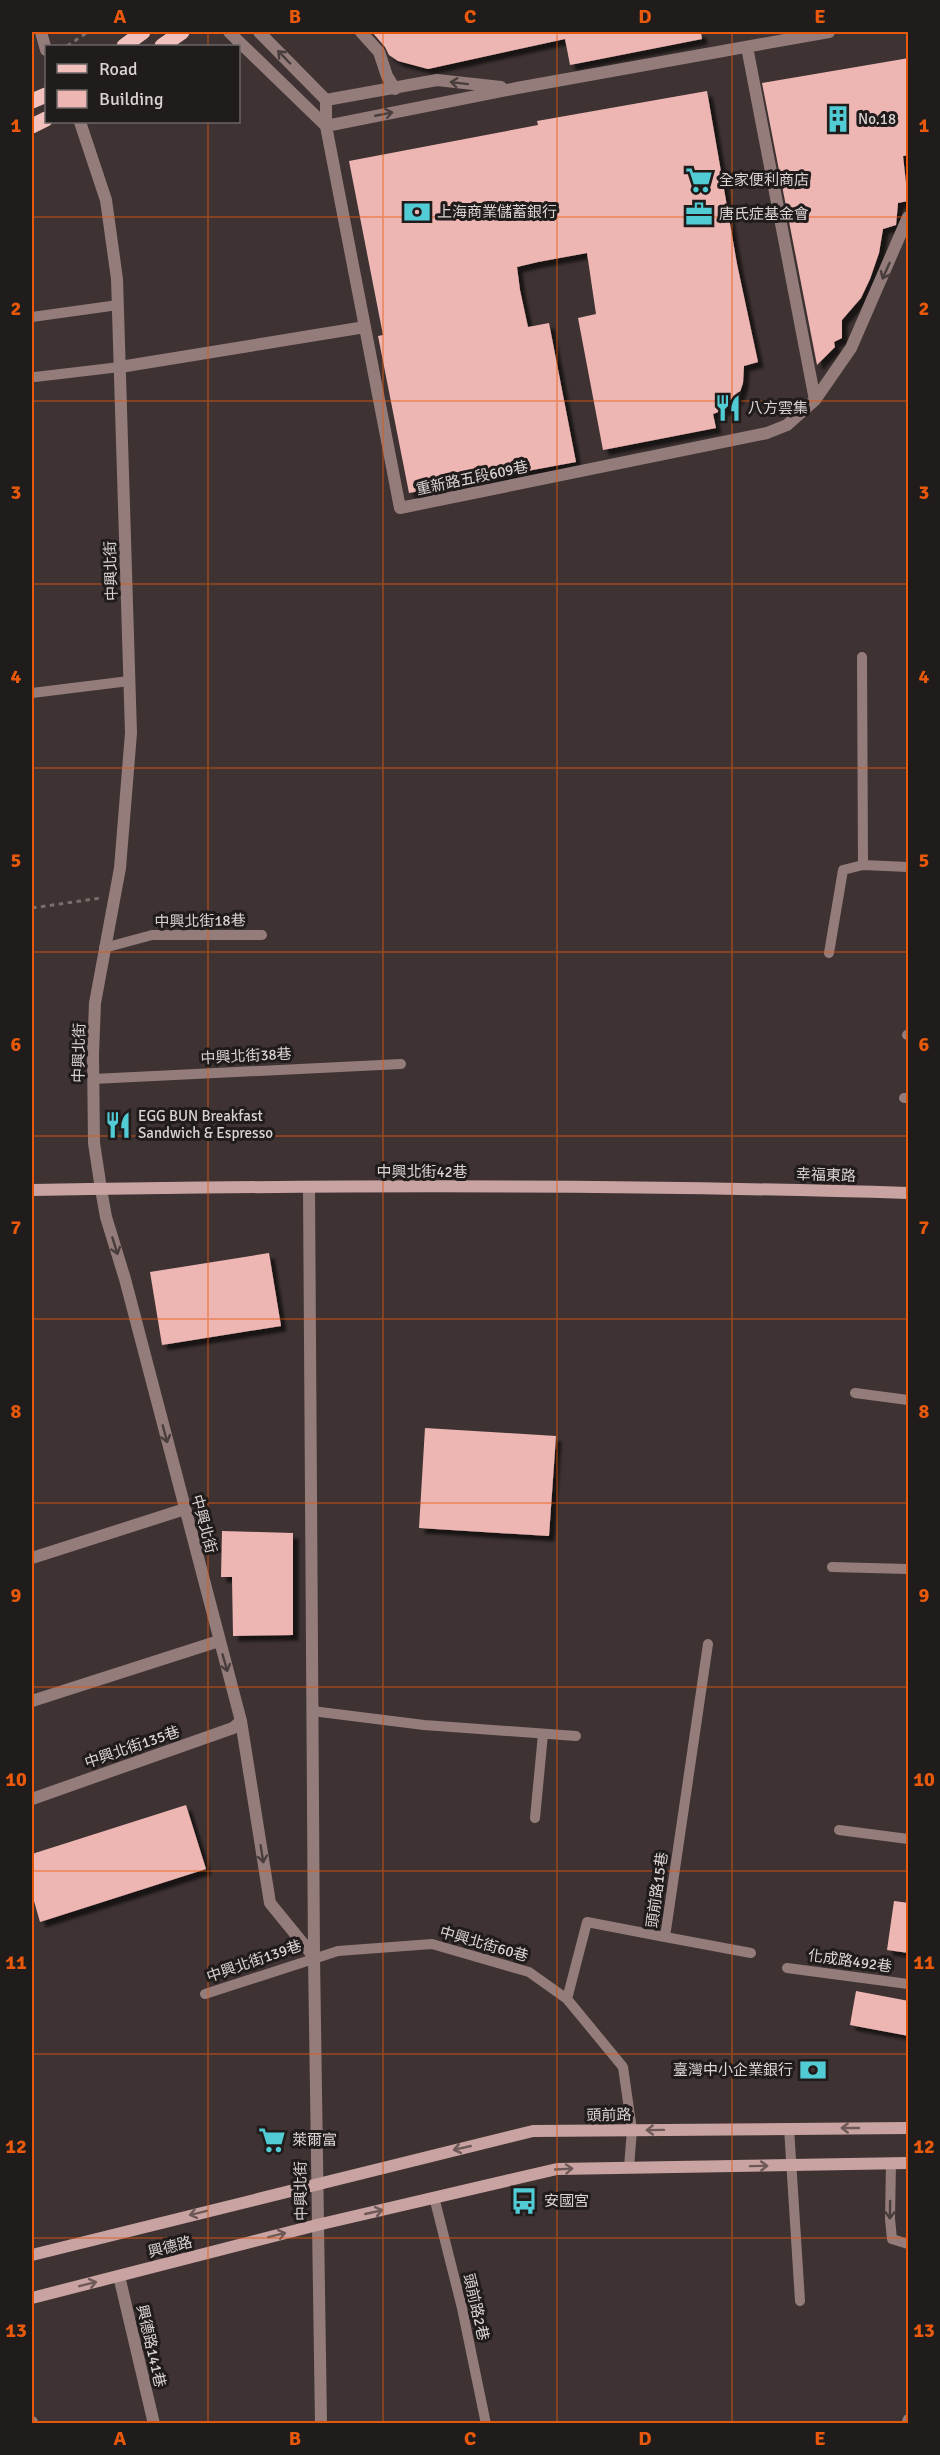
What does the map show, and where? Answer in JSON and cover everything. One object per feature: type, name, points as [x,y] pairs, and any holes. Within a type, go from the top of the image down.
[{"type":"main road","points":[[124,45],[143,32]]},
{"type":"main road","points":[[163,45],[182,32]]},
{"type":"street","points":[[229,32],[326,126],[517,88],[829,32]]},
{"type":"street","points":[[259,32],[326,100],[437,80],[517,88]]},
{"type":"street","points":[[361,32],[379,52],[387,76],[395,89]]},
{"type":"street","points":[[747,47],[815,400]]},
{"type":"street","name":"重新路五段609巷","points":[[326,100],[326,126],[400,508],[767,433],[787,425],[815,400],[851,348],[909,217]]},
{"type":"street","name":"中興北街","points":[[80,123],[106,200],[117,279],[131,733],[120,868],[95,1003],[94,1143],[106,1217],[125,1279],[241,1721],[270,1903],[314,1957]]},
{"type":"street","points":[[120,367],[365,327]]},
{"type":"street","name":"中興北街","points":[[309,1187],[316,2183],[321,2424]]},
{"type":"street","name":"中興北街42巷","points":[[32,1190],[309,1187],[744,1188]]},
{"type":"street","name":"幸福東路","points":[[744,1188],[909,1193]]},
{"type":"street","points":[[32,1558],[185,1509]]},
{"type":"street","points":[[32,1701],[219,1641]]},
{"type":"street","name":"中興北街135巷","points":[[32,1799],[233,1728],[241,1721]]},
{"type":"street","name":"頭前路","points":[[316,2183],[533,2131],[909,2128]]},
{"type":"street","points":[[317,2225],[557,2169],[909,2163]]},
{"type":"street","name":"興德路","points":[[32,2255],[316,2183]]},
{"type":"street","name":"興德路","points":[[32,2298],[317,2225]]},
{"type":"street","name":"興德路141巷","points":[[119,2276],[154,2424]]},
{"type":"lane","points":[[32,316],[118,304]]},
{"type":"lane","points":[[34,377],[120,367]]},
{"type":"lane","points":[[862,657],[863,865]]},
{"type":"lane","points":[[32,693],[129,681]]},
{"type":"lane","points":[[829,953],[843,870],[863,865],[909,867]]},
{"type":"lane","name":"中興北街18巷","points":[[104,948],[152,935],[262,935]]},
{"type":"lane","name":"中興北街38巷","points":[[93,1079],[401,1064]]},
{"type":"lane","points":[[855,1393],[909,1400]]},
{"type":"lane","points":[[832,1567],[909,1569]]},
{"type":"lane","name":"頭前路15巷","points":[[567,1999],[587,1922],[665,1937],[708,1644]]},
{"type":"lane","points":[[312,1711],[424,1725],[576,1736]]},
{"type":"lane","points":[[535,1818],[543,1734]]},
{"type":"lane","points":[[839,1830],[909,1839]]},
{"type":"lane","points":[[665,1937],[751,1953]]},
{"type":"lane","name":"中興北街60巷","points":[[314,1957],[338,1951],[432,1944],[529,1972],[567,1999]]},
{"type":"lane","name":"中興北街139巷","points":[[205,1994],[314,1957]]},
{"type":"lane","name":"化成路492巷","points":[[787,1968],[909,1984]]},
{"type":"lane","points":[[567,1999],[623,2067],[632,2130],[629,2167]]},
{"type":"lane","points":[[789,2128],[800,2301]]},
{"type":"lane","points":[[891,2163],[892,2239],[909,2244]]},
{"type":"lane","name":"頭前路2巷","points":[[434,2198],[462,2308],[486,2424]]},
{"type":"lane","points":[[906,2424],[909,2419]]},
{"type":"path","points":[[68,45],[88,32]]},
{"type":"path","points":[[32,908],[114,896]]},
{"type":"building","points":[[372,32],[701,32],[702,39],[570,65],[565,39],[428,69],[398,61],[389,55]]},
{"type":"building","points":[[909,58],[909,155],[903,156],[908,201],[898,203],[896,225],[883,229],[879,253],[870,279],[861,298],[842,320],[842,338],[834,342],[835,347],[817,365],[762,83]]},
{"type":"building","points":[[707,91],[737,264],[758,362],[744,366],[743,383],[738,398],[724,410],[713,414],[716,428],[603,450],[578,318],[596,314],[587,253],[538,262],[517,267],[520,290],[528,327],[549,323],[576,462],[409,493],[378,336],[383,335],[349,161],[538,125],[537,121]]},
{"type":"building","points":[[269,1253],[281,1326],[162,1345],[150,1272]]},
{"type":"building","points":[[425,1428],[556,1436],[549,1536],[419,1528]]},
{"type":"building","points":[[222,1531],[293,1533],[293,1635],[233,1636],[232,1577],[221,1577]]},
{"type":"building","points":[[186,1805],[206,1869],[40,1922],[32,1894],[32,1854]]},
{"type":"building","points":[[894,1901],[909,1903],[909,1953],[887,1950]]},
{"type":"building","points":[[856,1991],[909,2001],[909,2036],[850,2025]]},
{"type":"place","name":"No.18","points":[[838,119]]},
{"type":"place","name":"全家便利商店","points":[[699,180]]},
{"type":"place","name":"上海商業儲蓄銀行","points":[[417,212]]},
{"type":"place","name":"唐氏症基金會","points":[[699,214]]},
{"type":"place","name":"八方雲集","points":[[728,408]]},
{"type":"place","name":"EGG BUN Breakfast Sandwich & Espresso","points":[[118,1125]]},
{"type":"place","name":"臺灣中小企業銀行","points":[[813,2070]]},
{"type":"place","name":"萊爾富","points":[[272,2140]]},
{"type":"place","name":"安國宮","points":[[524,2201]]}]
